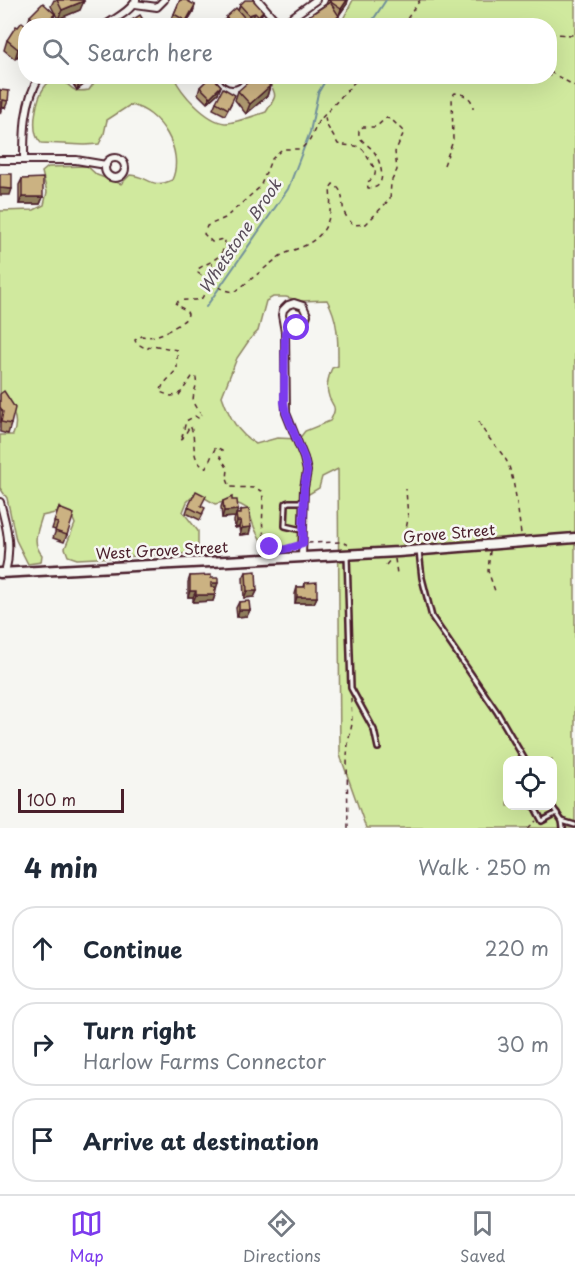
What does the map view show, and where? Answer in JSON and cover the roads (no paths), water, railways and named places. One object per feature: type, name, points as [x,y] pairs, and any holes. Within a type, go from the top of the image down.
[{"type":"main road","name":"Grove Street","points":[[324,555],[398,552],[575,538]]},
{"type":"main road","name":"West Grove Street","points":[[2,573],[324,555]]},
{"type":"street","points":[[114,18],[135,2],[156,6],[164,0]]},
{"type":"street","points":[[258,0],[273,18]]},
{"type":"street","points":[[291,18],[316,0]]},
{"type":"street","points":[[24,160],[26,119],[30,95],[36,84]]},
{"type":"street","points":[[0,160],[88,160],[106,165]]},
{"type":"street","points":[[285,332],[303,325],[307,315],[303,306],[294,303],[283,310],[282,322],[285,332],[284,402],[307,471],[303,556]]},
{"type":"street","points":[[0,502],[9,533],[9,556],[2,573]]},
{"type":"lane","points":[[303,530],[285,526],[284,519],[286,503],[304,502]]},
{"type":"lane","points":[[419,549],[422,578],[432,617],[497,712],[523,756]]},
{"type":"lane","points":[[347,555],[351,688],[374,730],[378,748]]},
{"type":"lane","points":[[536,810],[542,820],[557,813]]},
{"type":"lane","points":[[555,810],[562,821],[563,828]]},
{"type":"lane","points":[[562,821],[575,825]]},
{"type":"waterway","name":"Whetstone Brook","points":[[374,18],[386,0]]},
{"type":"waterway","name":"Whetstone Brook","points":[[206,307],[288,189],[310,132],[318,93],[323,84]]}]
